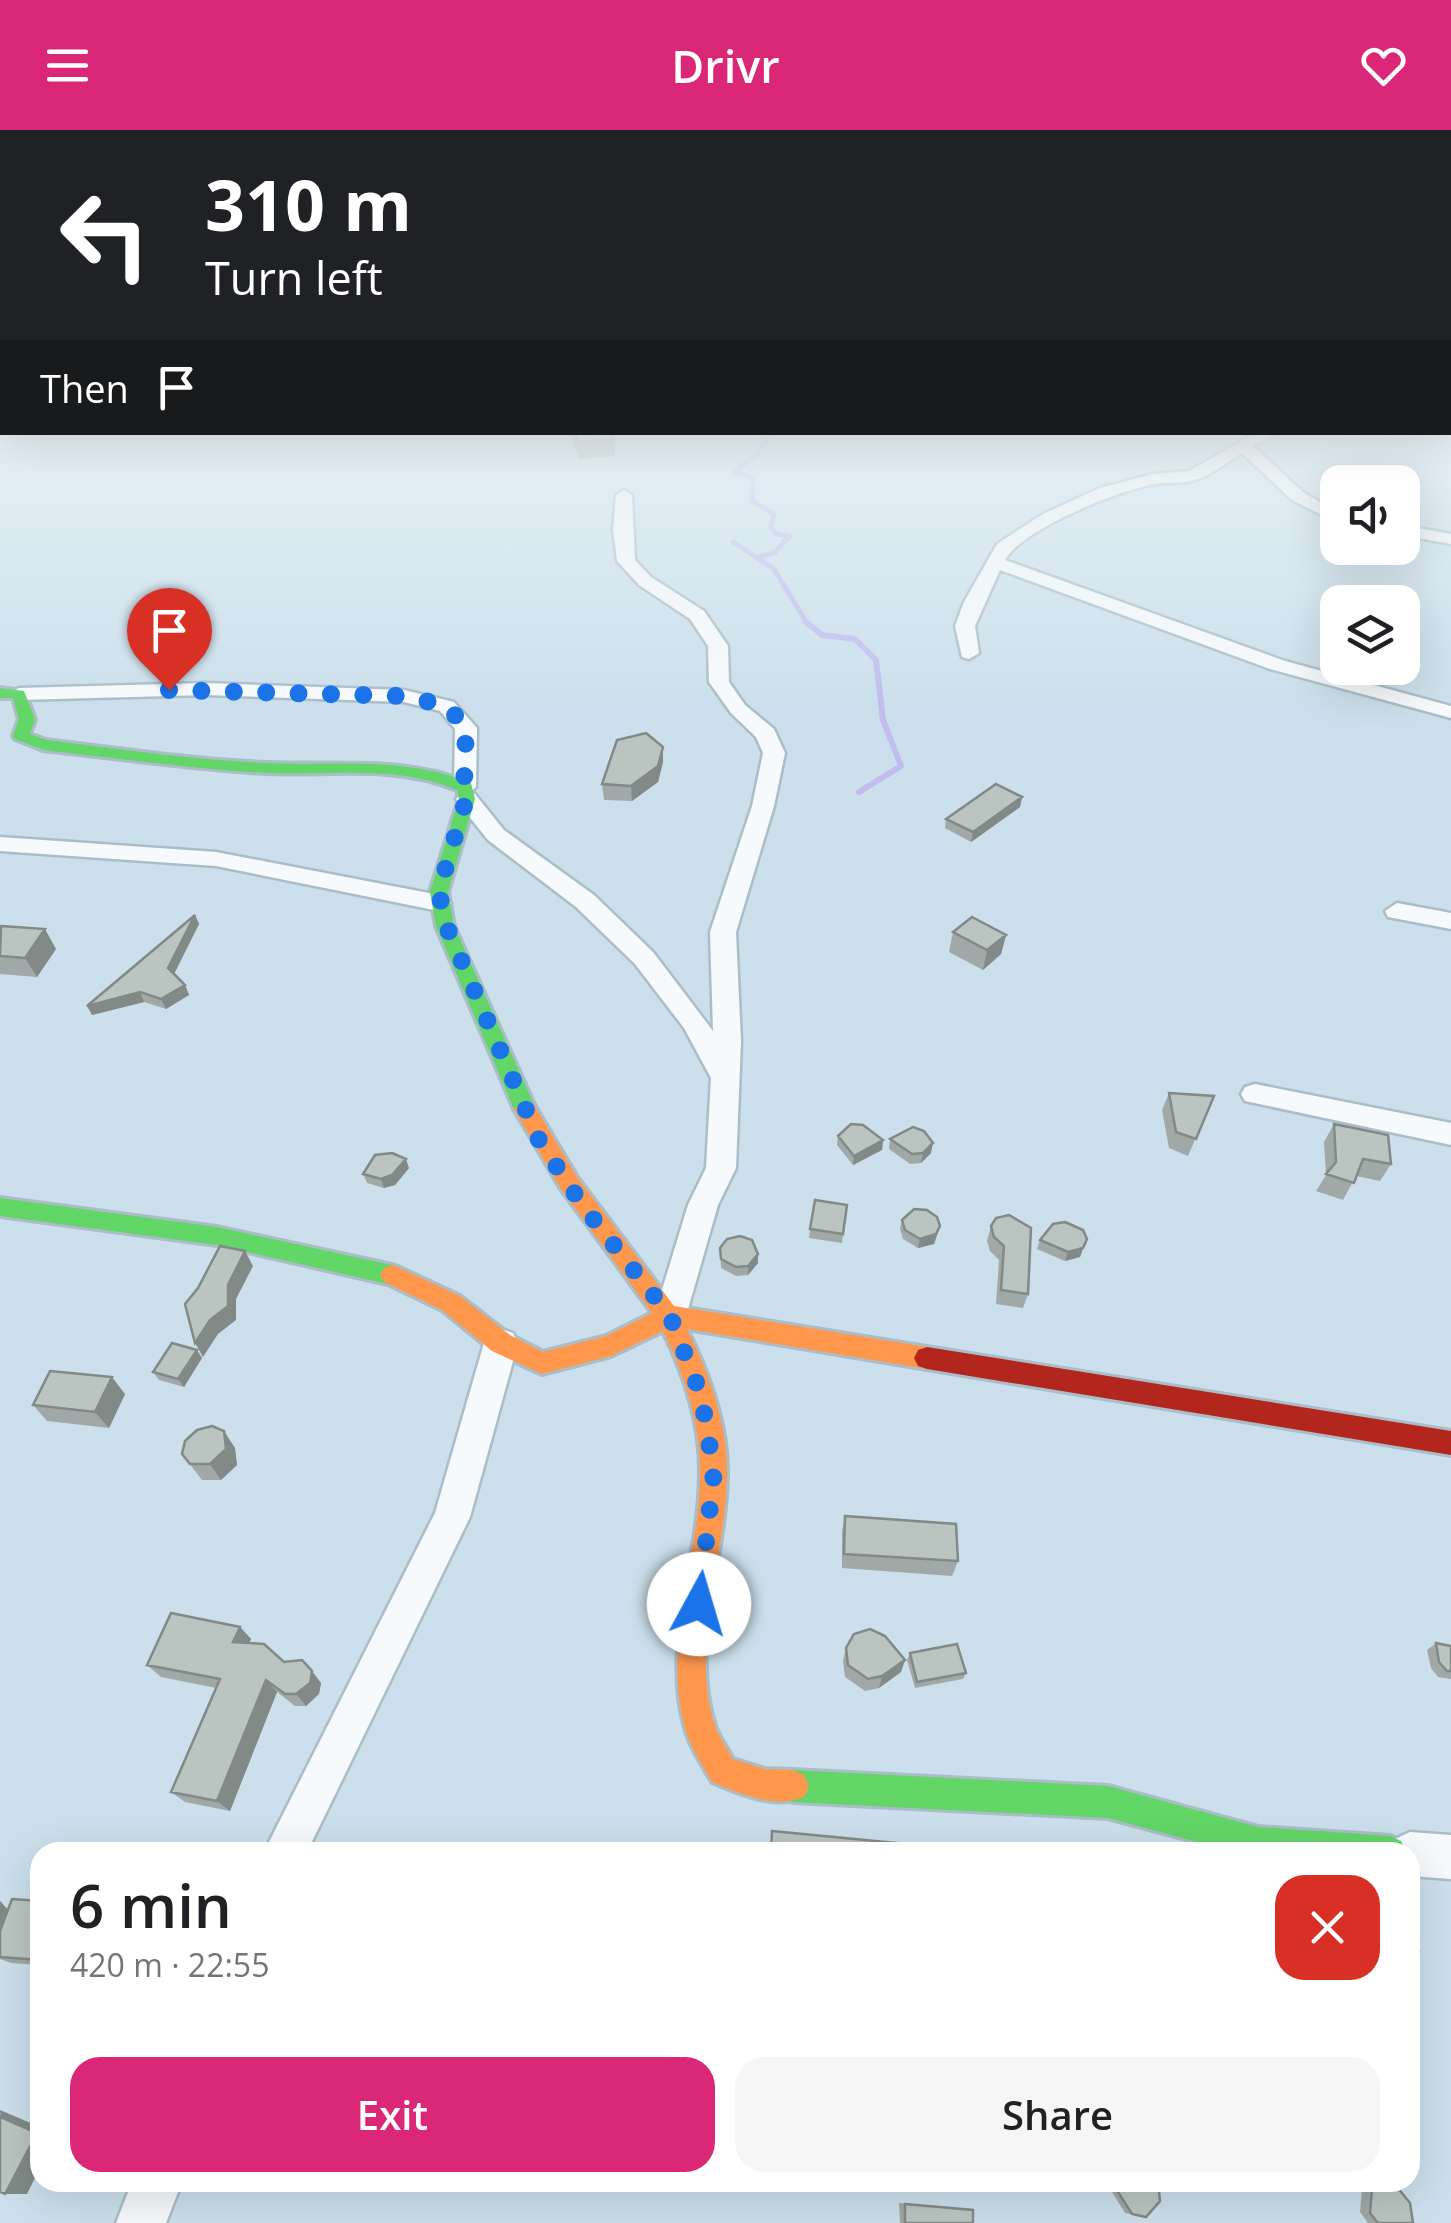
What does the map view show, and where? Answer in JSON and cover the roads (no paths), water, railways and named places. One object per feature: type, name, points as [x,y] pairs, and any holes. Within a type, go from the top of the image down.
[{"type":"street","points":[[623,511],[626,561],[646,581],[696,616],[718,646],[719,682],[738,709],[766,734],[774,754],[763,806],[723,932],[725,1076],[721,1168],[703,1206],[670,1316]]},
{"type":"street","points":[[968,653],[965,626],[973,602],[1004,548],[1066,511]]},
{"type":"street","points":[[1420,533],[1451,539]]},
{"type":"street","points":[[996,562],[1235,649],[1406,703],[1451,712]]},
{"type":"street","points":[[10,693],[206,690],[404,696],[447,706],[466,728],[466,793],[439,903],[457,955],[539,1140],[583,1206],[670,1316],[701,1395],[714,1472],[692,1670],[700,1730],[722,1771],[765,1785],[1108,1802],[1254,1842]]},
{"type":"street","points":[[10,693],[27,719],[21,736],[43,745],[298,770],[397,770],[438,775],[466,793],[496,835],[585,900],[644,958],[695,1023],[725,1076]]},
{"type":"street","points":[[0,844],[216,859],[439,903]]},
{"type":"street","points":[[1397,911],[1451,921]]},
{"type":"street","points":[[1254,1094],[1451,1134]]},
{"type":"street","points":[[0,1207],[217,1236],[402,1277],[452,1303],[501,1343],[542,1363],[611,1345],[670,1316],[1451,1443]]},
{"type":"street","points":[[290,1842],[452,1518],[501,1343]]},
{"type":"street","points":[[1420,1855],[1451,1857]]},
{"type":"street","points":[[141,2223],[153,2192]]},
{"type":"waterway","points":[[760,557],[775,552],[790,536],[776,534],[771,527],[774,514],[768,511]]},
{"type":"waterway","points":[[733,542],[774,569],[806,622]]},
{"type":"waterway","points":[[806,622],[822,635],[855,639],[876,660],[883,720],[901,766],[859,792]]}]
